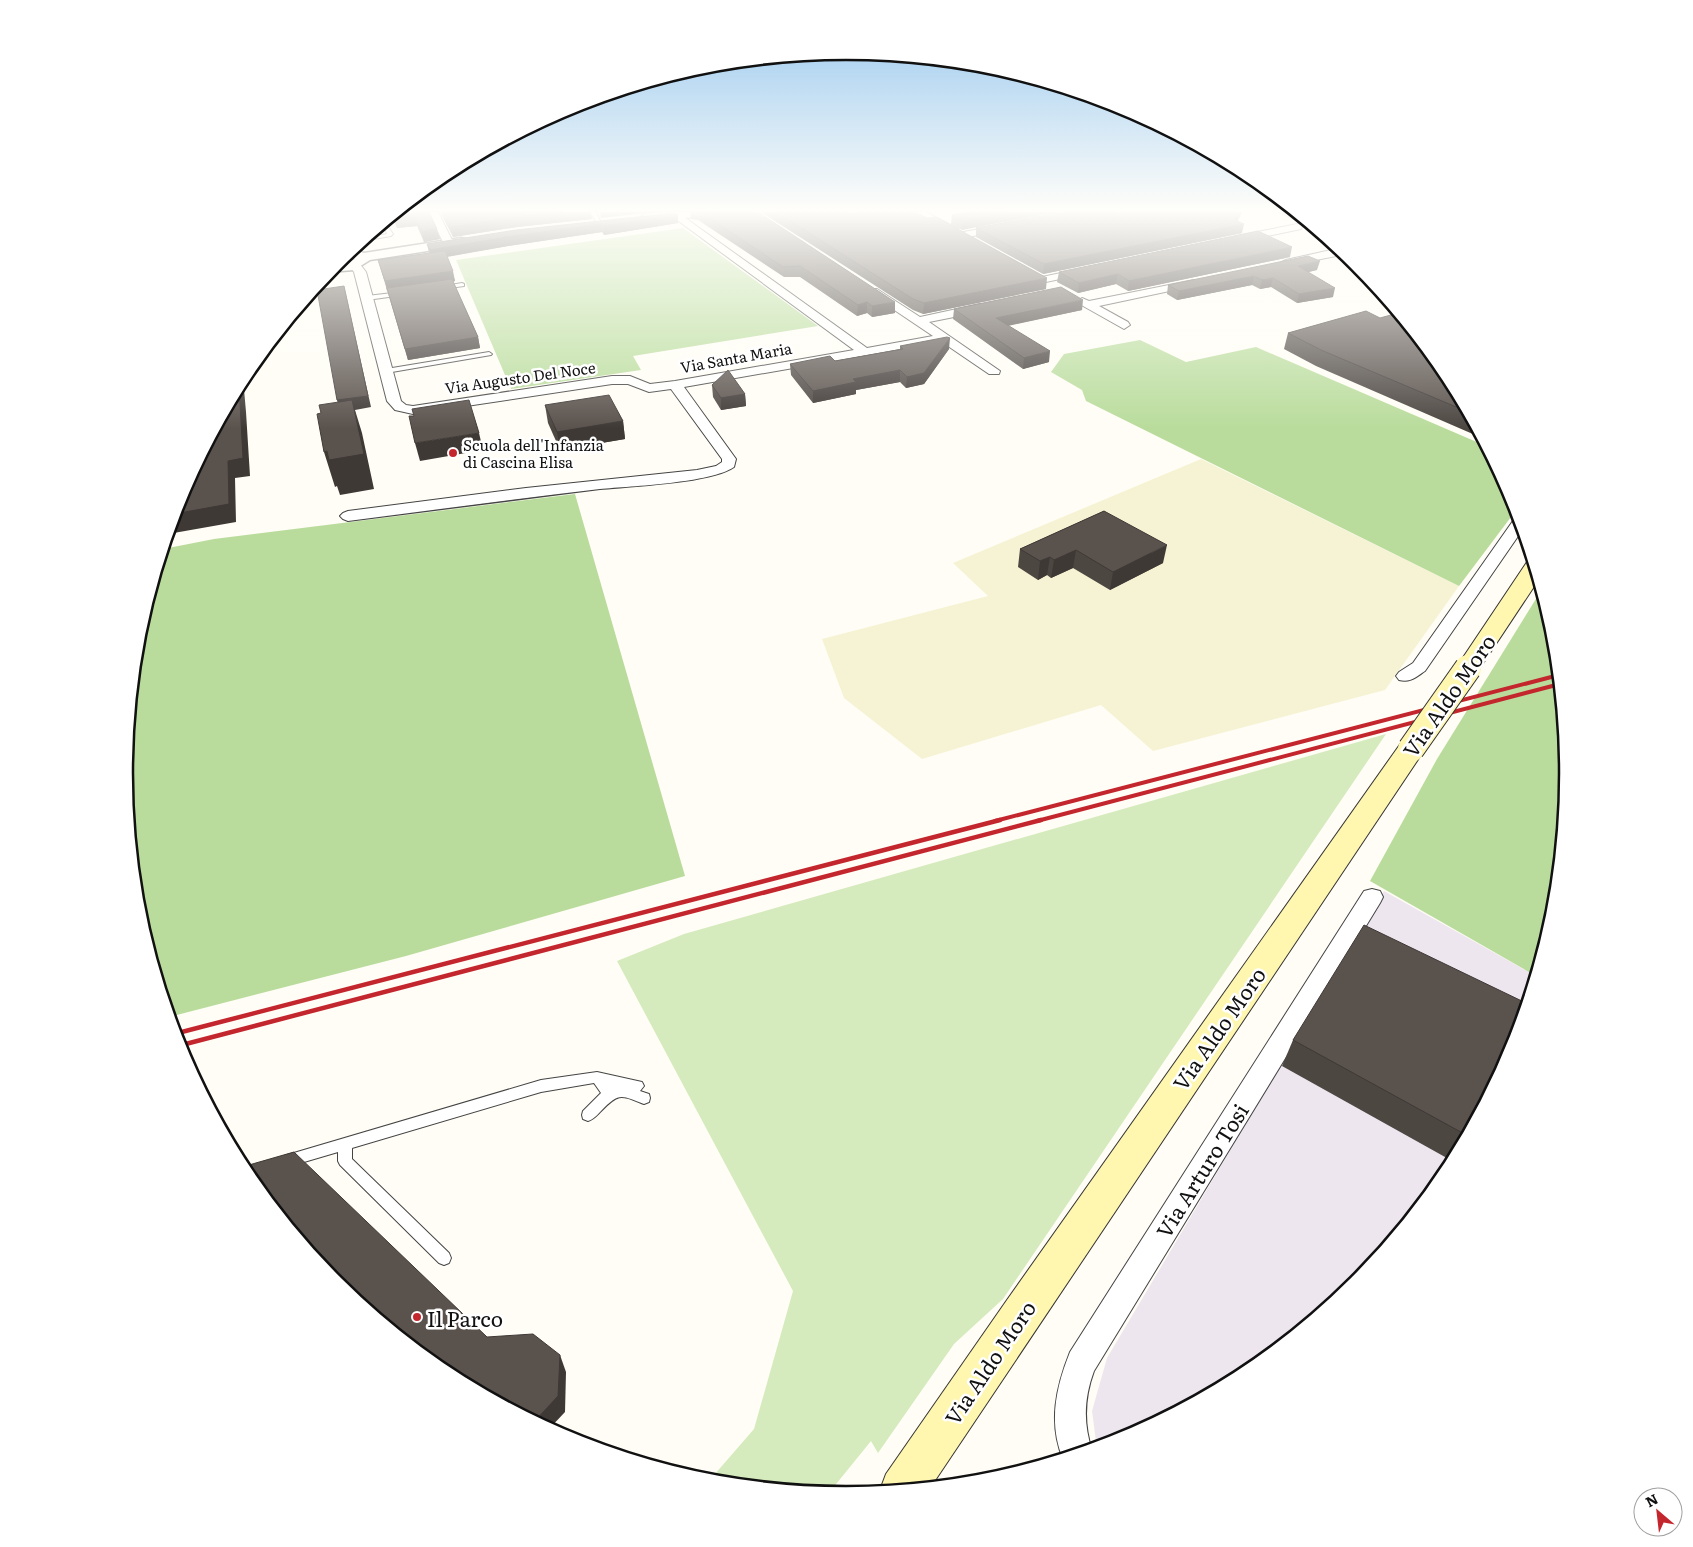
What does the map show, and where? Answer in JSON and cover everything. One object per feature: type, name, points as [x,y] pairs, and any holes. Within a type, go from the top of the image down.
[{"type":"main road","name":"Via Aldo Moro","points":[[906,1484],[1021,1314],[1468,668],[1531,573]]},
{"type":"street","name":"Via Augusto Del Noce","points":[[363,284],[394,402],[397,407],[403,409],[413,410],[612,380],[630,380],[649,388],[675,385]]},
{"type":"street","points":[[772,284],[864,351]]},
{"type":"street","points":[[862,284],[994,371]]},
{"type":"street","points":[[1049,284],[1054,287]]},
{"type":"street","points":[[1088,305],[1186,284]]},
{"type":"street","points":[[1074,298],[1124,325]]},
{"type":"street","points":[[918,321],[994,305]]},
{"type":"street","name":"Via Santa Maria","points":[[348,516],[526,493],[697,474],[727,466],[729,458],[675,385],[944,338]]},
{"type":"street","points":[[1405,676],[1419,667],[1516,528]]},
{"type":"street","name":"Via Arturo Tosi","points":[[1075,1449],[1070,1431],[1070,1394],[1080,1363],[1372,897]]},
{"type":"lane","points":[[433,289],[462,285]]},
{"type":"lane","points":[[367,298],[405,293]]},
{"type":"lane","points":[[386,371],[489,354]]},
{"type":"lane","points":[[596,1077],[609,1094]]},
{"type":"lane","points":[[272,1165],[541,1086],[596,1077],[641,1092],[627,1091],[609,1094],[588,1115]]},
{"type":"lane","points":[[345,1144],[345,1161],[444,1258]]},
{"type":"shaded area","points":[[1201,459],[1459,586],[1385,690],[1153,751],[1101,705],[922,759],[844,698],[822,639],[988,596],[953,563]]},
{"type":"shaded area","points":[[1384,891],[1531,973],[1506,1047],[1464,1130],[1440,1170],[1413,1208],[1383,1244],[1317,1310],[1281,1340],[1243,1367],[1203,1391],[1120,1433],[1096,1442],[1092,1411],[1107,1358]]},
{"type":"green space","points":[[466,284],[760,284],[818,326],[633,356],[641,370],[511,389]]},
{"type":"green space","points":[[1140,340],[1186,362],[1256,347],[1478,442],[1512,516],[1459,586],[1086,401],[1082,390],[1051,372],[1064,354]]},
{"type":"green space","points":[[575,494],[685,876],[406,956],[175,1015],[157,958],[139,867],[133,774],[135,727],[139,680],[147,634],[157,589],[170,548],[214,539]]},
{"type":"green space","points":[[1538,596],[1554,680],[1560,774],[1554,867],[1546,913],[1531,973],[1370,881],[1437,759]]},
{"type":"green space","points":[[1386,734],[1003,1299],[954,1344],[878,1453],[871,1441],[834,1486],[753,1481],[715,1474],[754,1429],[793,1291],[617,961],[684,934]]},
{"type":"building","points":[[414,284],[454,284],[478,337],[405,349],[387,288]]},
{"type":"building","points":[[827,284],[868,284],[895,302],[872,306],[867,302],[858,305]]},
{"type":"building","points":[[890,284],[1017,284],[924,303],[913,299]]},
{"type":"building","points":[[1172,284],[1213,284],[1179,291],[1168,285]]},
{"type":"building","points":[[1283,284],[1329,284],[1335,288],[1299,294]]},
{"type":"building","points":[[344,286],[368,396],[337,400],[318,295],[323,289]]},
{"type":"building","points":[[1061,287],[1083,300],[996,318],[1050,351],[1024,358],[954,309]]},
{"type":"building","points":[[1366,311],[1380,318],[1393,315],[1440,377],[1459,408],[1321,350],[1288,333]]},
{"type":"building","points":[[950,338],[924,373],[907,377],[900,370],[853,379],[856,382],[813,391],[790,364],[830,356],[835,361],[903,349],[900,346]]},
{"type":"building","points":[[728,370],[745,394],[721,398],[712,385]]},
{"type":"building","points":[[609,395],[623,421],[557,432],[545,405]]},
{"type":"building","points":[[240,399],[243,458],[228,461],[229,504],[182,512],[207,458]]},
{"type":"building","points":[[352,400],[364,454],[329,460],[327,451],[324,452],[317,414],[321,413],[319,405]]},
{"type":"building","points":[[469,400],[479,433],[415,443],[409,416],[414,416],[412,409]]},
{"type":"building","points":[[1104,511],[1167,545],[1113,572],[1076,550],[1054,560],[1050,557],[1040,561],[1020,549]]},
{"type":"building","points":[[1364,925],[1523,1001],[1506,1047],[1462,1133],[1293,1040]]},
{"type":"building","name":"Il Parco","points":[[294,1152],[487,1337],[533,1334],[560,1355],[558,1396],[539,1417],[450,1367],[412,1340],[342,1278],[310,1244],[280,1208],[250,1165]]},
{"type":"railway","points":[[995,821],[1553,676]]},
{"type":"railway","points":[[1037,821],[1554,685]]},
{"type":"railway","points":[[182,1032],[1000,820]]},
{"type":"railway","points":[[186,1044],[1041,820]]},
{"type":"place","name":"Scuola dell'Infanzia di Cascina Elisa","points":[[453,453]]},
{"type":"place","name":"Il Parco","points":[[417,1317]]}]
